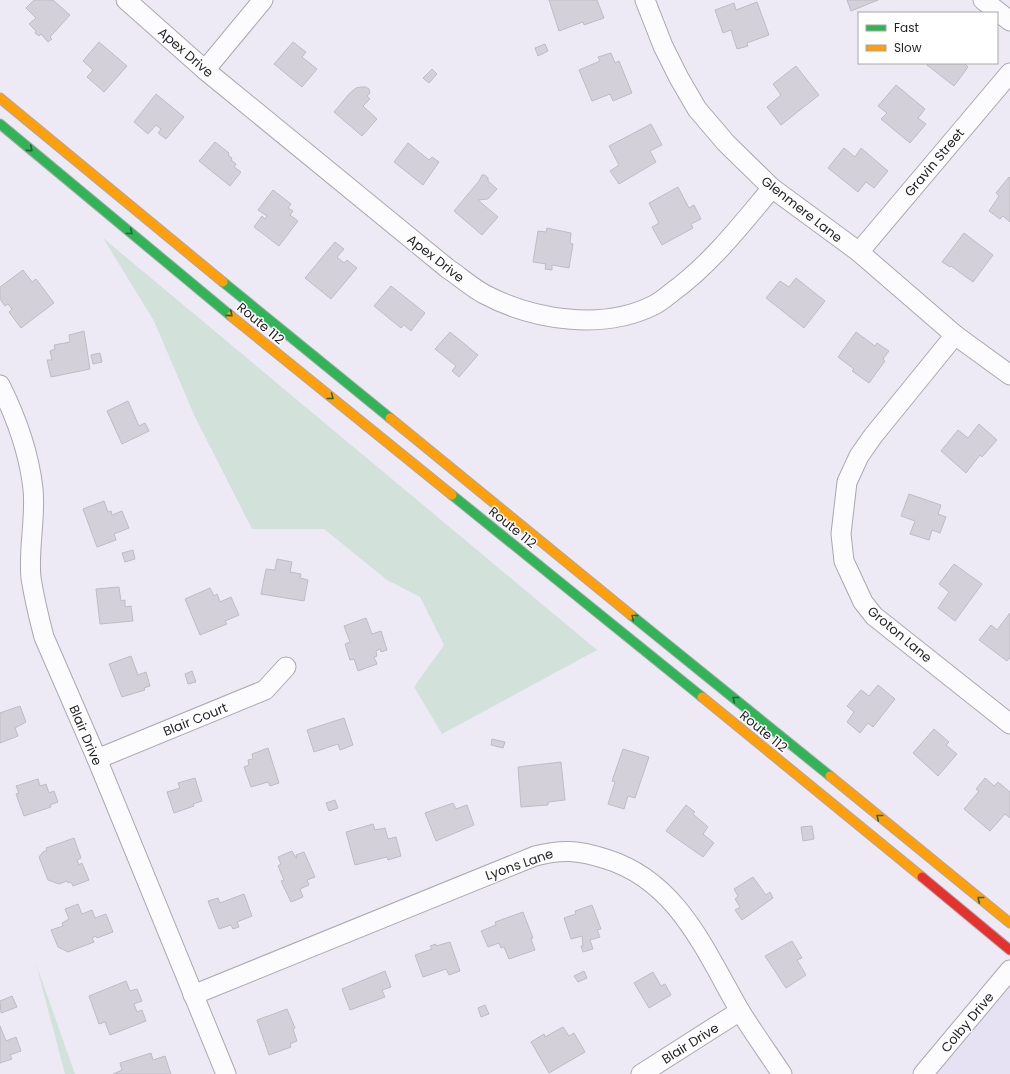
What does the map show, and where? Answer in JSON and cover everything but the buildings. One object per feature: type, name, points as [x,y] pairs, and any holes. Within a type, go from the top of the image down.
[{"type":"main road","name":"Route 112","points":[[0,98],[113,193],[1010,923]]},
{"type":"main road","name":"Route 112","points":[[0,124],[287,362],[833,802],[1010,950]]},
{"type":"street","name":"Apex Drive","points":[[126,0],[205,70],[447,268],[484,294],[521,310],[544,317],[600,320],[632,313],[654,305],[683,284],[722,247],[772,188]]},
{"type":"street","points":[[205,70],[263,0]]},
{"type":"street","name":"Glenmere Lane","points":[[645,0],[663,46],[697,109],[726,143],[772,188],[859,252],[955,334],[1010,375]]},
{"type":"street","points":[[983,0],[1010,21]]},
{"type":"street","name":"Gravin Street","points":[[859,252],[1010,72]]},
{"type":"street","name":"Groton Lane","points":[[955,334],[859,456],[847,482],[842,511],[841,534],[844,561],[863,602],[874,616],[1010,724]]},
{"type":"street","name":"Blair Drive","points":[[0,384],[12,409],[25,446],[33,489],[31,577],[44,637],[97,759],[192,995],[226,1074]]},
{"type":"street","name":"Blair Court","points":[[97,759],[265,690],[286,667]]},
{"type":"street","name":"Lyons Lane","points":[[192,995],[535,856],[556,851],[591,854],[620,863],[646,878],[670,898],[706,950],[740,1011],[782,1074]]},
{"type":"street","name":"Colby Drive","points":[[923,1074],[1010,970]]},
{"type":"street","name":"Blair Drive","points":[[641,1074],[740,1011]]},
{"type":"shaded area","points":[[103,238],[597,650],[442,734],[414,687],[444,645],[420,597],[387,580],[324,529],[252,529],[195,417],[154,321]]},
{"type":"shaded area","points":[[36,964],[75,1074],[65,1074]]},
{"type":"shaded area","points":[[1010,971],[1010,1074],[935,1074]]},
{"type":"traffic: fast","points":[[0,124],[231,316]]},
{"type":"traffic: fast","points":[[223,282],[390,418]]},
{"type":"traffic: fast","points":[[452,495],[702,697]]},
{"type":"traffic: fast","points":[[631,615],[830,776]]},
{"type":"traffic: slow","points":[[0,98],[223,282]]},
{"type":"traffic: slow","points":[[231,316],[452,495]]},
{"type":"traffic: slow","points":[[390,418],[631,615]]},
{"type":"traffic: slow","points":[[702,697],[922,877]]},
{"type":"traffic: slow","points":[[830,776],[1010,923]]},
{"type":"traffic: jam","points":[[922,877],[1010,950]]}]
